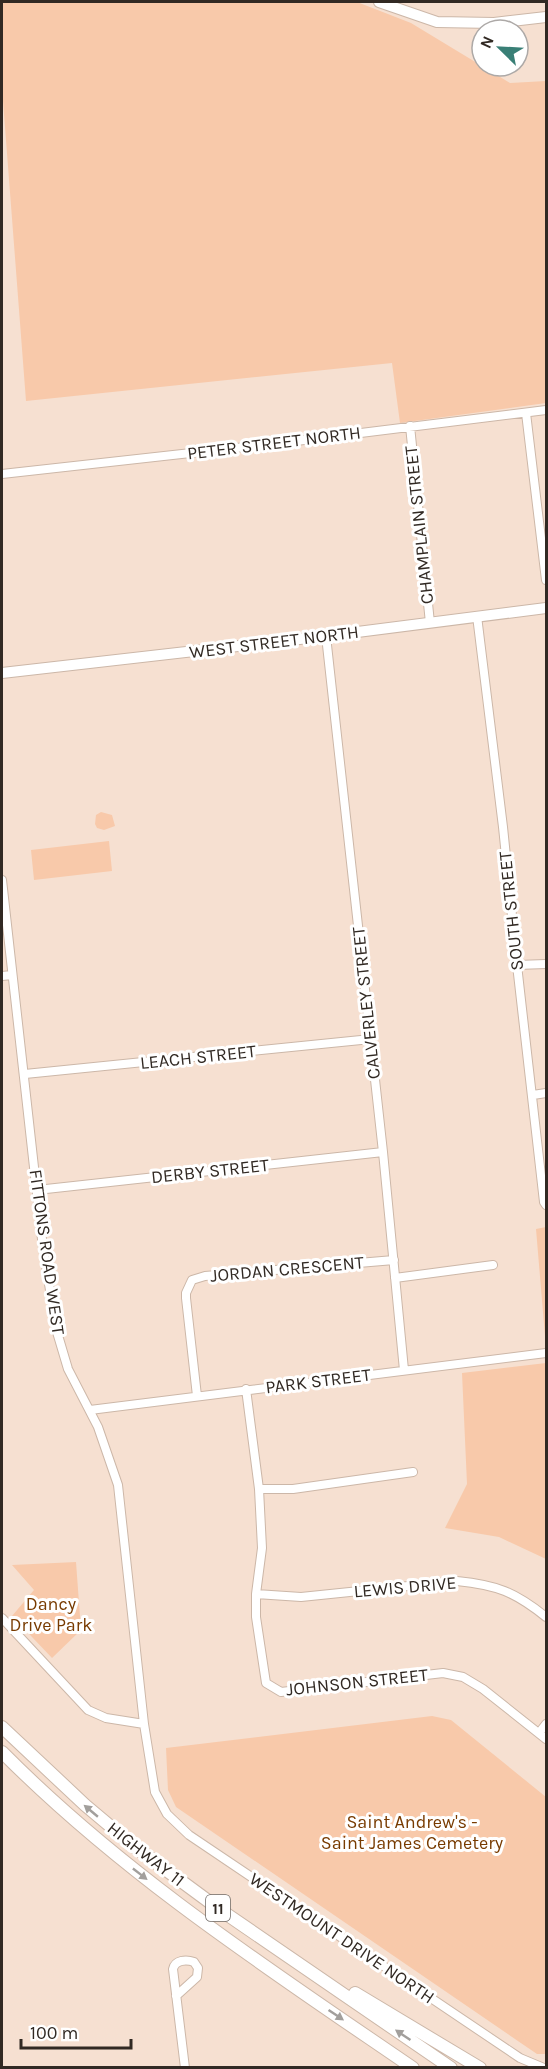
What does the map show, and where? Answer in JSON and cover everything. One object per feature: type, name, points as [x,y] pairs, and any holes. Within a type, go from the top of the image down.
[{"type":"highway","name":"HIGHWAY 11","points":[[2,1727],[85,1805],[135,1847],[211,1904],[452,2067]]},
{"type":"highway","name":"HIGHWAY 11","points":[[2,1752],[98,1841],[171,1899],[413,2067]]},
{"type":"highway","points":[[292,1959],[330,1978],[480,2067]]},
{"type":"main road","points":[[379,2],[437,22],[494,23],[546,17]]},
{"type":"main road","name":"WEST STREET NORTH","points":[[2,673],[546,608]]},
{"type":"street","name":"PETER STREET NORTH","points":[[2,474],[546,410]]},
{"type":"street","points":[[526,413],[546,580]]},
{"type":"street","name":"CHAMPLAIN STREET","points":[[410,426],[430,622]]},
{"type":"street","name":"SOUTH STREET","points":[[477,616],[546,1205]]},
{"type":"street","name":"CALVERLEY STREET","points":[[326,636],[383,1152],[404,1370]]},
{"type":"street","name":"FITTONS ROAD WEST","points":[[2,880],[43,1248],[57,1332],[68,1369],[90,1410],[117,1485],[144,1724],[155,1792]]},
{"type":"street","points":[[517,965],[546,964]]},
{"type":"street","points":[[2,976],[12,975]]},
{"type":"street","name":"LEACH STREET","points":[[25,1074],[370,1039]]},
{"type":"street","points":[[533,1095],[546,1093]]},
{"type":"street","name":"DERBY STREET","points":[[37,1190],[383,1152]]},
{"type":"street","name":"JORDAN CRESCENT","points":[[197,1396],[186,1298],[192,1280],[205,1276],[394,1260]]},
{"type":"street","points":[[395,1278],[493,1265]]},
{"type":"street","name":"PARK STREET","points":[[90,1410],[546,1353]]},
{"type":"street","name":"JOHNSON STREET","points":[[246,1389],[260,1489],[262,1548],[256,1594],[256,1617],[266,1683],[281,1692],[443,1674],[453,1675],[463,1677],[483,1689],[543,1736]]},
{"type":"street","points":[[260,1489],[293,1489],[413,1472]]},
{"type":"street","name":"LEWIS DRIVE","points":[[256,1594],[301,1598],[457,1581],[503,1589],[524,1599],[546,1617]]},
{"type":"street","points":[[2,1618],[88,1710],[106,1718],[144,1724]]},
{"type":"street","points":[[543,1736],[546,1724]]},
{"type":"street","name":"WESTMOUNT DRIVE NORTH","points":[[155,1792],[167,1814],[189,1835],[520,2058],[544,2067]]},
{"type":"street","points":[[176,1996],[185,2067]]},
{"type":"green space","points":[[2,2],[357,2],[411,23],[470,59],[470,78],[502,78],[510,83],[546,81],[546,403],[400,423],[392,363],[26,401],[2,88]]},
{"type":"green space","points":[[101,812],[112,815],[115,826],[104,830],[97,828],[96,815]]},
{"type":"green space","points":[[109,841],[112,871],[34,880],[31,850]]},
{"type":"green space","points":[[546,1227],[546,1336],[545,1336],[536,1229]]},
{"type":"green space","points":[[546,1363],[546,1559],[499,1537],[445,1528],[467,1484],[462,1373]]},
{"type":"green space","name":"Dancy Drive Park","points":[[76,1562],[81,1630],[52,1658],[12,1616],[34,1590],[12,1565]]},
{"type":"green space","name":"Saint Andrew's - Saint James Cemetery","points":[[432,1716],[451,1720],[546,1797],[546,2054],[537,2054],[176,1807],[168,1790],[166,1748]]}]
